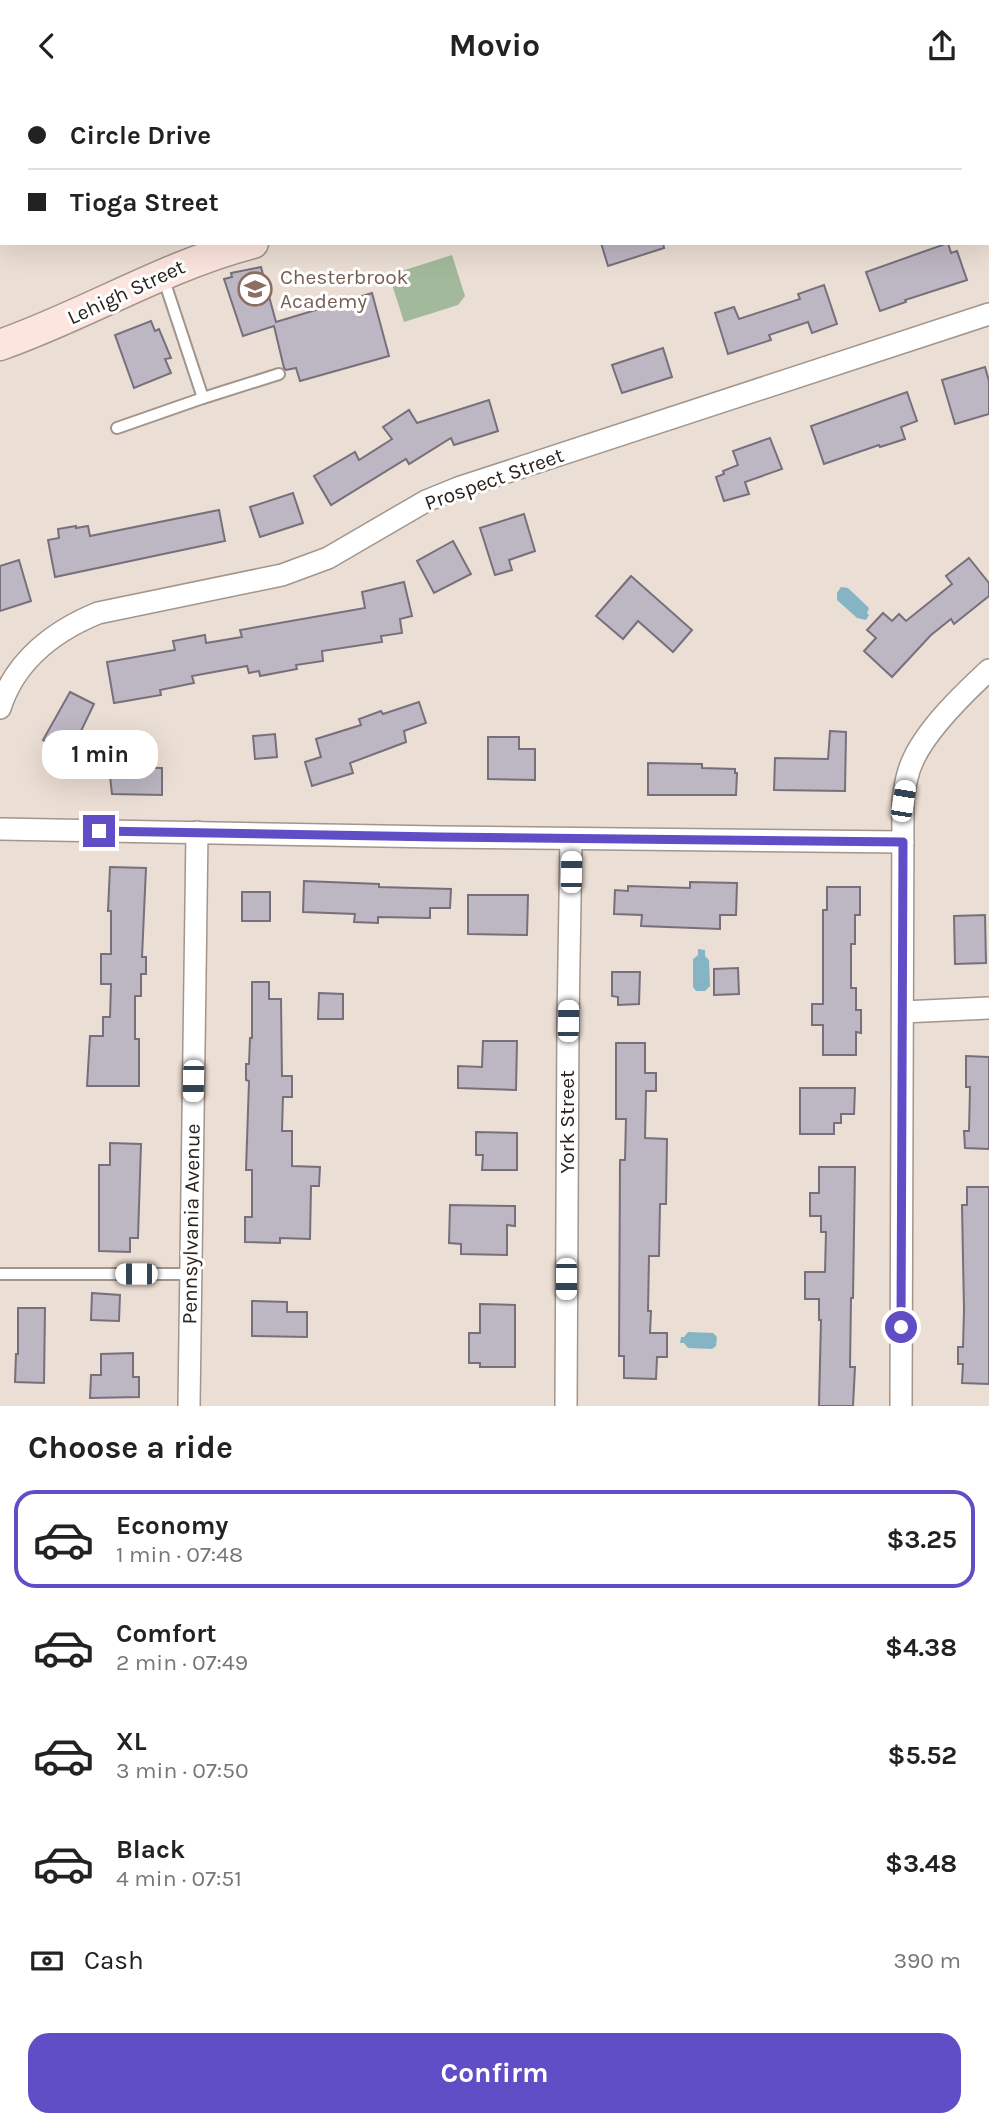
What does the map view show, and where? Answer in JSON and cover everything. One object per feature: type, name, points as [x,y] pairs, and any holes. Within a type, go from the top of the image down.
[{"type":"street","name":"Lehigh Street","points":[[0,345],[48,328],[124,290],[197,259],[246,245]]},
{"type":"street","name":"Prospect Street","points":[[0,708],[18,673],[31,656],[73,623],[98,613],[282,575],[328,558],[426,501],[458,488],[989,314]]},
{"type":"street","points":[[901,1406],[903,801],[906,778],[926,736],[989,670]]},
{"type":"street","points":[[0,829],[903,842]]},
{"type":"street","name":"Pennsylvania Avenue","points":[[189,1406],[197,832]]},
{"type":"street","name":"York Street","points":[[566,1406],[571,839]]},
{"type":"street","points":[[903,1012],[989,1008]]},
{"type":"lane","points":[[162,274],[203,398]]},
{"type":"lane","points":[[117,428],[279,374]]},
{"type":"lane","points":[[0,1274],[190,1274]]},
{"type":"green space","points":[[452,255],[465,296],[458,305],[404,322],[389,275]]},
{"type":"water","points":[[841,587],[848,588],[869,608],[866,620],[857,618],[837,600]]},
{"type":"water","points":[[698,949],[705,950],[705,956],[709,960],[710,986],[705,991],[696,991],[693,987],[693,959],[698,955]]},
{"type":"water","points":[[688,1332],[713,1333],[717,1337],[716,1346],[712,1349],[688,1348],[684,1343],[680,1343],[681,1337]]},
{"type":"building","points":[[602,245],[663,245],[664,248],[608,266]]},
{"type":"building","points":[[949,245],[951,253],[957,251],[967,280],[880,311],[866,272]]},
{"type":"building","points":[[261,267],[276,322],[372,293],[389,356],[300,381],[296,368],[284,368],[274,326],[243,336],[224,279],[232,277],[231,273]]},
{"type":"building","points":[[824,285],[837,324],[812,333],[808,322],[769,335],[771,340],[728,354],[715,313],[734,307],[739,319],[800,299],[798,294]]},
{"type":"building","points":[[151,321],[155,331],[159,329],[171,358],[165,359],[171,373],[134,388],[115,335]]},
{"type":"building","points":[[663,348],[672,377],[622,393],[612,365]]},
{"type":"building","points":[[985,367],[989,381],[989,414],[955,424],[942,380]]},
{"type":"building","points":[[907,392],[917,421],[901,427],[905,439],[824,464],[811,426]]},
{"type":"building","points":[[489,400],[498,431],[454,445],[451,438],[409,464],[406,459],[331,505],[314,476],[355,452],[359,460],[392,439],[383,427],[409,410],[417,423]]},
{"type":"building","points":[[770,438],[782,469],[745,482],[749,494],[724,501],[716,477],[738,465],[733,451]]},
{"type":"building","points":[[293,493],[303,523],[260,537],[250,507]]},
{"type":"building","points":[[219,510],[225,541],[55,577],[48,540],[59,538],[58,529],[88,526],[90,536]]},
{"type":"building","points":[[524,514],[535,551],[509,560],[512,570],[495,575],[480,528]]},
{"type":"building","points":[[453,541],[471,574],[434,593],[417,561]]},
{"type":"building","points":[[969,558],[989,583],[989,596],[954,624],[951,619],[931,635],[892,677],[864,651],[876,638],[867,630],[883,613],[892,621],[899,614],[906,621],[952,584],[946,576]]},
{"type":"building","points":[[19,560],[31,601],[0,611],[0,566]]},
{"type":"building","points":[[631,576],[692,630],[673,652],[638,621],[623,639],[596,616]]},
{"type":"building","points":[[404,582],[412,616],[400,619],[402,633],[381,636],[382,642],[322,651],[323,661],[296,665],[297,669],[260,676],[259,671],[249,673],[247,666],[192,676],[194,683],[160,690],[161,695],[114,703],[107,662],[175,650],[173,641],[205,635],[206,643],[242,637],[240,630],[365,608],[362,592]]},
{"type":"building","points":[[70,692],[94,704],[70,754],[43,740]]},
{"type":"building","points":[[419,702],[426,723],[404,731],[406,742],[350,763],[353,773],[312,786],[305,762],[321,757],[316,739],[361,725],[359,719],[381,711],[383,714]]},
{"type":"building","points":[[830,731],[846,732],[845,791],[774,790],[775,758],[828,759]]},
{"type":"building","points":[[275,734],[277,757],[255,759],[253,736]]},
{"type":"building","points":[[488,737],[519,737],[519,749],[535,749],[535,780],[488,779]]},
{"type":"building","points":[[648,763],[702,764],[702,768],[735,769],[736,795],[648,795]]},
{"type":"building","points":[[109,767],[162,768],[162,795],[112,794]]},
{"type":"building","points":[[110,867],[146,868],[142,957],[146,957],[146,974],[141,974],[141,996],[135,996],[139,1086],[87,1086],[90,1036],[103,1036],[103,1017],[110,1017],[111,984],[101,984],[101,954],[111,954],[111,911],[108,911]]},
{"type":"building","points":[[304,881],[451,889],[450,908],[430,908],[430,918],[378,917],[378,923],[354,922],[355,914],[303,912]]},
{"type":"building","points":[[690,882],[737,883],[736,915],[720,915],[720,929],[641,926],[642,915],[614,914],[615,890],[628,891],[628,886],[690,888]]},
{"type":"building","points":[[827,887],[860,887],[860,915],[855,915],[855,944],[851,944],[851,988],[856,988],[856,1010],[861,1010],[861,1033],[856,1032],[856,1055],[823,1055],[823,1025],[812,1025],[812,1004],[823,1004],[823,910],[827,910]]},
{"type":"building","points":[[242,892],[270,892],[270,921],[242,921]]},
{"type":"building","points":[[468,895],[528,895],[527,935],[468,934]]},
{"type":"building","points":[[985,915],[986,963],[955,964],[954,916]]},
{"type":"building","points":[[738,968],[739,994],[714,995],[714,969]]},
{"type":"building","points":[[612,972],[640,972],[639,1004],[618,1005],[618,997],[612,996]]},
{"type":"building","points":[[252,982],[269,982],[269,999],[281,999],[282,1076],[292,1076],[292,1097],[283,1097],[282,1131],[292,1131],[292,1166],[320,1167],[319,1186],[311,1186],[310,1239],[280,1238],[280,1243],[245,1242],[245,1217],[252,1217],[252,1170],[246,1170],[249,1081],[246,1080],[246,1064],[249,1064],[252,1038]]},
{"type":"building","points":[[319,993],[343,994],[343,1019],[318,1019]]},
{"type":"building","points":[[483,1041],[517,1041],[516,1090],[458,1088],[458,1066],[482,1067]]},
{"type":"building","points":[[616,1043],[645,1043],[645,1073],[656,1073],[656,1091],[646,1091],[645,1138],[667,1139],[666,1204],[660,1204],[659,1256],[649,1256],[650,1333],[667,1333],[667,1357],[657,1357],[656,1379],[624,1378],[624,1356],[619,1356],[620,1160],[625,1160],[626,1119],[616,1119]]},
{"type":"building","points":[[966,1056],[989,1057],[989,1149],[965,1148],[964,1131],[969,1131],[970,1087],[966,1087]]},
{"type":"building","points":[[800,1088],[855,1088],[854,1114],[841,1114],[841,1123],[834,1123],[834,1134],[800,1134]]},
{"type":"building","points":[[476,1132],[517,1133],[517,1170],[482,1170],[483,1155],[476,1155]]},
{"type":"building","points":[[110,1143],[141,1144],[138,1238],[130,1238],[130,1252],[99,1251],[99,1165],[110,1165]]},
{"type":"building","points":[[819,1167],[855,1167],[850,1367],[855,1367],[853,1406],[819,1406],[819,1299],[805,1299],[805,1272],[825,1272],[826,1232],[821,1232],[821,1216],[810,1216],[810,1193],[819,1193]]},
{"type":"building","points":[[967,1187],[989,1187],[989,1384],[962,1383],[963,1364],[958,1364],[958,1347],[963,1347],[962,1205],[967,1205]]},
{"type":"building","points":[[450,1205],[515,1206],[515,1226],[507,1225],[507,1255],[461,1254],[461,1244],[449,1243]]},
{"type":"building","points":[[92,1293],[120,1295],[119,1321],[91,1320]]},
{"type":"building","points":[[252,1301],[287,1302],[287,1312],[307,1312],[307,1337],[252,1336]]},
{"type":"building","points":[[480,1304],[515,1305],[515,1367],[480,1367],[480,1363],[469,1363],[469,1333],[480,1333]]},
{"type":"building","points":[[18,1308],[45,1308],[44,1383],[15,1382]]},
{"type":"building","points":[[133,1353],[133,1377],[139,1377],[139,1397],[90,1398],[91,1375],[101,1375],[101,1354]]},
{"type":"place","name":"Chesterbrook Academy","points":[[255,289]]},
{"type":"route","points":[[99,831],[903,842],[901,1327]]}]
